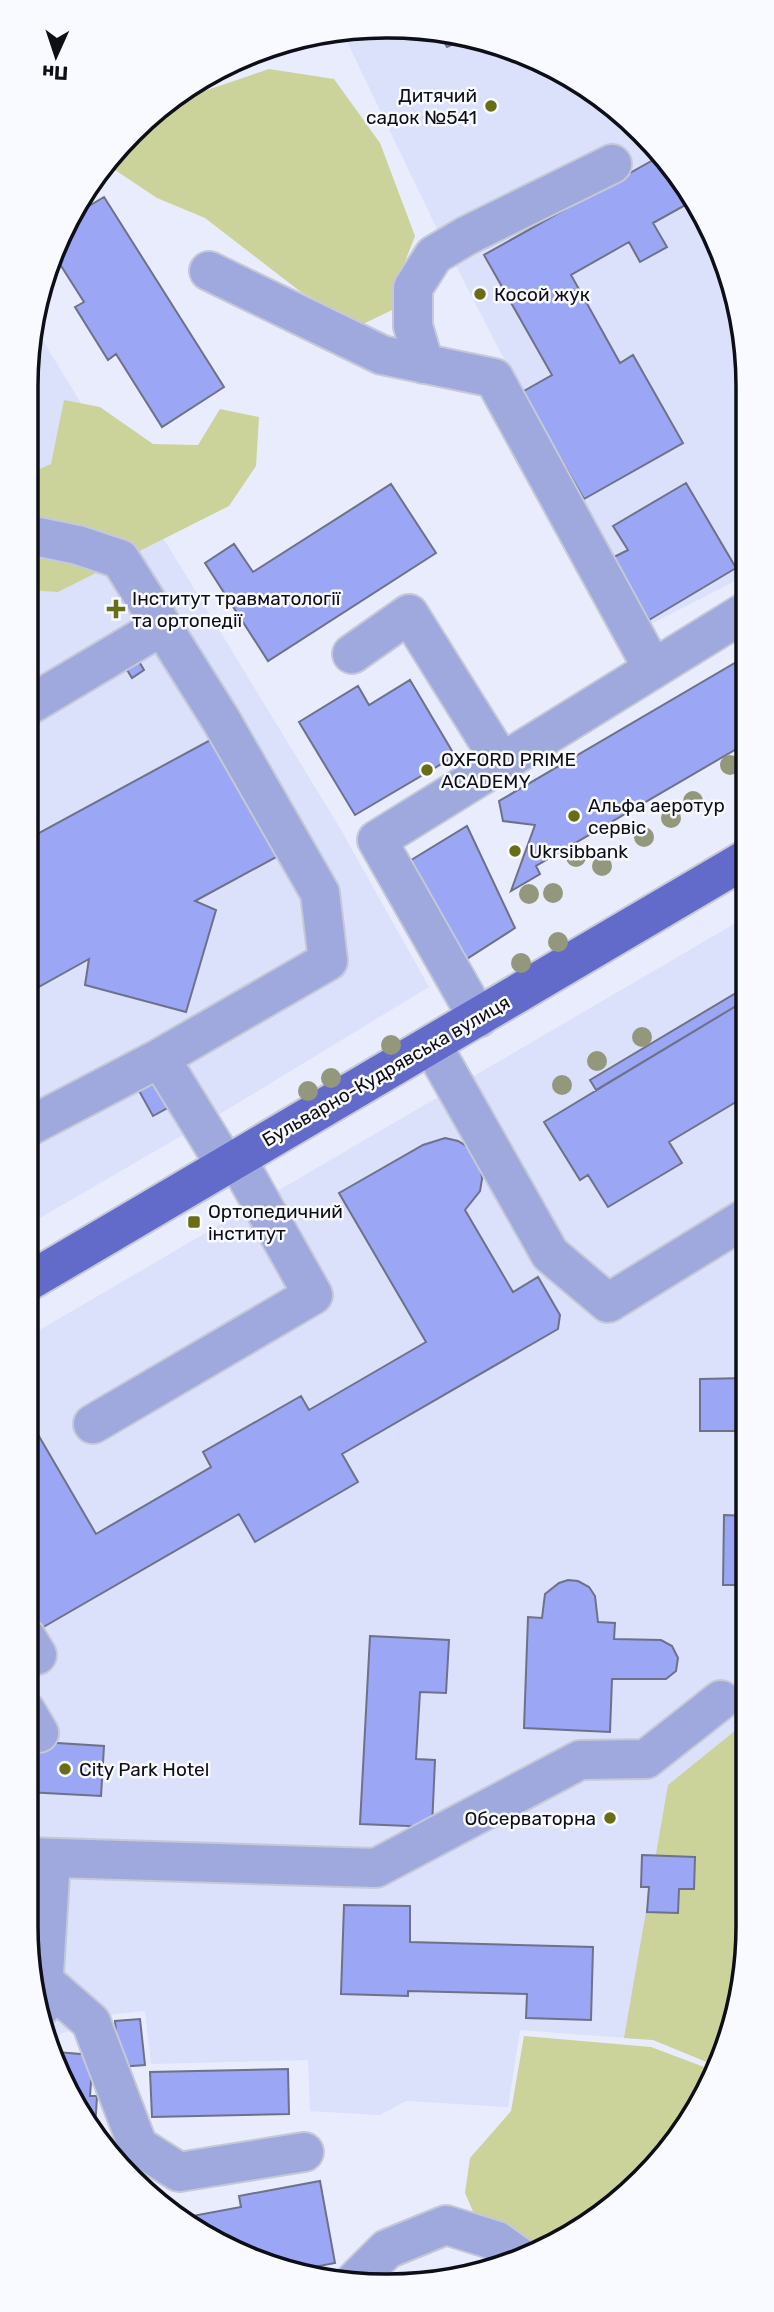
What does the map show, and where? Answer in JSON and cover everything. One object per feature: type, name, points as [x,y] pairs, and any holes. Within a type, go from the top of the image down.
[{"type":"main road","name":"Бульварно-Кудрявська вулиця","points":[[38,1276],[736,865]]},
{"type":"lane","points":[[424,364],[414,326],[413,288],[434,255],[466,236],[612,164]]},
{"type":"lane","points":[[209,271],[382,355],[494,378],[653,669]]},
{"type":"lane","points":[[38,537],[78,545],[121,559],[221,720],[320,893],[328,961],[160,1058],[38,1122]]},
{"type":"lane","points":[[352,654],[409,614],[502,763]]},
{"type":"lane","points":[[478,1018],[377,840],[736,618]]},
{"type":"lane","points":[[38,700],[162,626]]},
{"type":"lane","points":[[432,1045],[550,1254],[608,1303],[736,1224]]},
{"type":"lane","points":[[93,1424],[313,1295],[231,1161],[160,1058]]},
{"type":"lane","points":[[44,1985],[39,1858],[376,1868],[580,1760],[646,1759],[721,1700]]},
{"type":"lane","points":[[45,1995],[91,2022],[138,2146],[178,2172],[304,2152]]},
{"type":"lane","points":[[363,2273],[387,2249],[446,2225],[497,2241],[510,2251]]},
{"type":"shaded area","points":[[387,38],[432,41],[477,50],[541,74],[581,97],[617,125],[649,157],[677,193],[700,233],[717,275],[733,342],[736,387],[736,581],[643,628],[438,231],[347,41]]},
{"type":"shaded area","name":"Інститут травматології та ортопедії","points":[[42,338],[341,830],[429,987],[218,1115],[207,1112],[188,1132],[38,1219],[38,387]]},
{"type":"shaded area","points":[[736,923],[736,1925],[729,1993],[707,2062],[653,2040],[520,2030],[508,2107],[406,2101],[380,2115],[310,2111],[308,2060],[151,2064],[145,2011],[115,2014],[60,2034],[59,2042],[45,1993],[38,1925],[38,1331]]},
{"type":"green space","points":[[269,69],[334,79],[380,143],[415,236],[404,264],[392,310],[363,324],[301,292],[205,218],[157,198],[115,170],[157,125],[201,92]]},
{"type":"green space","points":[[64,400],[100,407],[153,444],[198,445],[220,409],[259,417],[256,466],[229,506],[58,592],[38,591],[38,470],[51,464]]},
{"type":"green space","points":[[736,1730],[735,1948],[724,2015],[707,2062],[653,2040],[624,2038],[668,1785]]},
{"type":"green space","points":[[524,2036],[651,2047],[705,2067],[677,2119],[649,2155],[617,2187],[581,2215],[520,2247],[475,2216],[465,2193],[470,2158],[511,2111]]},
{"type":"building","points":[[652,161],[685,206],[653,223],[667,247],[640,262],[629,242],[571,275],[620,363],[633,355],[683,443],[584,499],[522,392],[552,375],[484,255]]},
{"type":"building","points":[[104,197],[224,387],[162,427],[116,354],[108,360],[75,307],[84,302],[61,265],[89,206]]},
{"type":"building","points":[[686,483],[736,568],[649,620],[612,558],[628,550],[613,526]]},
{"type":"building","points":[[391,484],[436,553],[268,661],[205,563],[234,544],[253,572]]},
{"type":"building","points":[[134,653],[144,670],[132,678],[121,660]]},
{"type":"building","points":[[736,662],[736,749],[536,866],[540,874],[511,891],[535,825],[503,821],[499,801]]},
{"type":"building","points":[[410,680],[455,756],[355,815],[299,722],[358,686],[369,705]]},
{"type":"building","points":[[214,738],[291,849],[195,901],[216,910],[186,1012],[85,985],[89,959],[38,987],[38,833]]},
{"type":"building","points":[[467,826],[515,928],[462,962],[403,865]]},
{"type":"building","points":[[736,993],[736,1006],[596,1090],[590,1080]]},
{"type":"building","points":[[736,1006],[736,1102],[669,1142],[682,1163],[608,1207],[588,1175],[580,1180],[544,1122]]},
{"type":"building","points":[[157,1079],[171,1106],[153,1116],[138,1089]]},
{"type":"building","points":[[445,1138],[468,1147],[481,1167],[482,1179],[480,1191],[465,1210],[513,1292],[538,1277],[560,1315],[558,1329],[342,1454],[358,1482],[255,1542],[239,1514],[40,1629],[38,1435],[96,1534],[211,1467],[203,1452],[301,1396],[309,1410],[426,1342],[339,1193],[423,1145]]},
{"type":"building","points":[[736,1378],[736,1431],[700,1431],[700,1379]]},
{"type":"building","points":[[724,1515],[736,1516],[736,1585],[723,1585]]},
{"type":"building","points":[[578,1581],[589,1587],[595,1596],[598,1622],[615,1623],[614,1639],[661,1640],[672,1646],[678,1658],[676,1671],[666,1679],[612,1679],[610,1732],[524,1728],[528,1617],[542,1618],[545,1594],[559,1583]]},
{"type":"building","points":[[370,1636],[449,1640],[446,1693],[420,1692],[416,1759],[435,1760],[432,1827],[360,1824]]},
{"type":"building","name":"City Park Hotel","points":[[38,1742],[104,1746],[101,1796],[38,1793]]},
{"type":"building","points":[[642,1855],[695,1857],[694,1889],[679,1889],[678,1913],[647,1912],[649,1887],[641,1887]]},
{"type":"building","points":[[344,1905],[410,1906],[410,1942],[593,1947],[591,2020],[526,2018],[527,1994],[408,1991],[408,1996],[341,1994]]},
{"type":"building","points":[[140,2019],[145,2065],[119,2067],[115,2021]]},
{"type":"building","points":[[63,2053],[93,2055],[90,2096],[97,2096],[96,2117],[74,2079]]},
{"type":"building","points":[[288,2069],[289,2114],[152,2117],[150,2072]]},
{"type":"building","points":[[320,2181],[335,2263],[317,2267],[275,2255],[233,2238],[194,2216],[241,2207],[239,2196]]},
{"type":"place","name":"Дитячий садок №541","points":[[491,106]]},
{"type":"place","name":"Косой жук","points":[[480,294]]},
{"type":"place","name":"Інститут травматології та ортопедії","points":[[116,609]]},
{"type":"place","name":"OXFORD PRIME ACADEMY","points":[[427,770]]},
{"type":"place","name":"Альфа аеротур сервіс","points":[[574,816]]},
{"type":"place","name":"Ukrsibbank","points":[[515,851]]},
{"type":"place","name":"Ортопедичний інститут","points":[[194,1222]]},
{"type":"place","name":"City Park Hotel","points":[[65,1769]]},
{"type":"place","name":"Обсерваторна","points":[[610,1818]]}]
